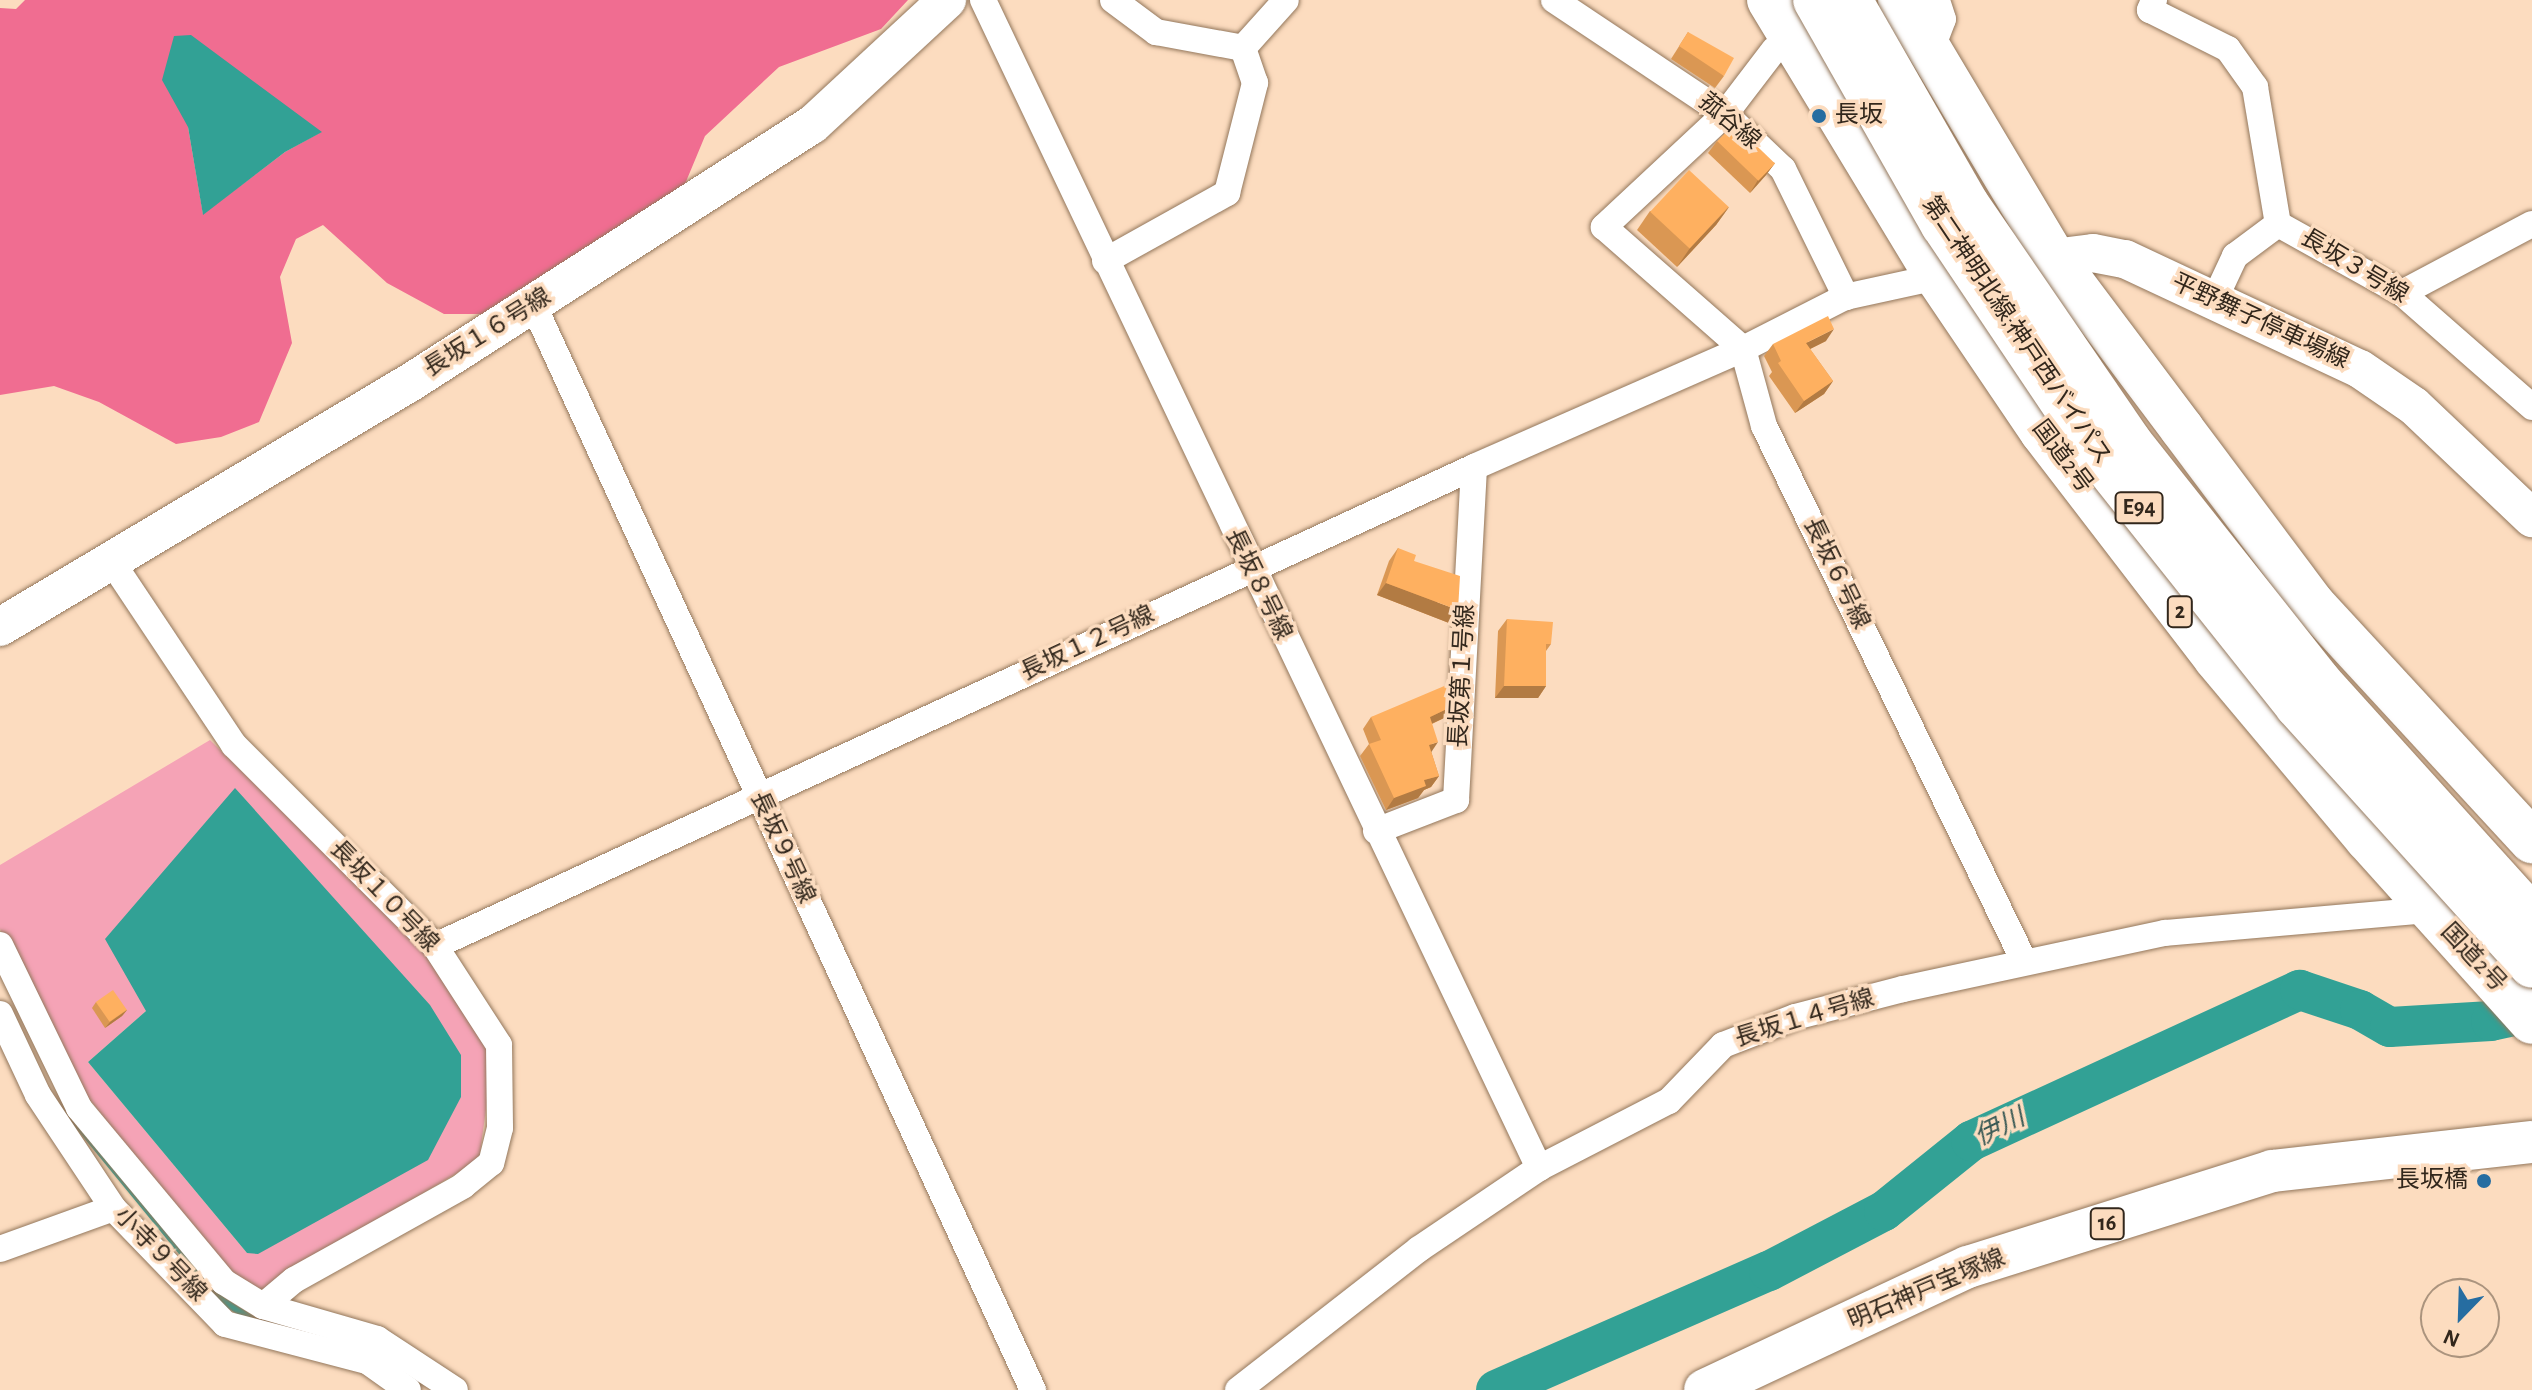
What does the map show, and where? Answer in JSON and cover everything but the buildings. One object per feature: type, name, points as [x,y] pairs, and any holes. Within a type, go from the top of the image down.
[{"type":"highway","name":"第二神明北線;神戸西バイパス","points":[[1850,0],[1967,204],[2129,441],[2319,681],[2532,917]]},
{"type":"highway","points":[[1900,0],[2053,257],[2313,604],[2532,841]]},
{"type":"highway","name":"第二神明北線;神戸西バイパス","points":[[1799,5],[2099,457],[2297,706],[2532,966]]},
{"type":"highway","name":"国道2号","points":[[1799,5],[1937,277],[2042,432],[2206,646],[2437,920],[2532,1022]]},
{"type":"main road","name":"明石神戸宝塚線","points":[[1705,1390],[1968,1267],[2272,1171],[2532,1142]]},
{"type":"street","name":"長坂１６号線","points":[[0,627],[112,562],[533,304],[812,125],[947,0]]},
{"type":"street","name":"長坂８号線","points":[[983,0],[1250,570],[1539,1168]]},
{"type":"street","points":[[1113,0],[1156,32],[1243,48]]},
{"type":"street","points":[[1243,48],[1286,0]]},
{"type":"street","name":"菰谷線","points":[[1554,0],[1725,114],[1783,169],[1846,297]]},
{"type":"street","points":[[1930,53],[1943,19],[1937,0]]},
{"type":"street","name":"長坂３号線","points":[[2154,0],[2150,10],[2228,49],[2255,87],[2278,224],[2402,293],[2532,407]]},
{"type":"street","points":[[1105,261],[1227,193],[1255,83],[1243,48]]},
{"type":"street","points":[[1743,349],[1604,227],[1725,114],[1774,50]]},
{"type":"street","points":[[2214,301],[2235,256],[2278,224]]},
{"type":"street","points":[[2402,293],[2532,224]]},
{"type":"street","name":"平野舞子停車場線","points":[[1937,277],[2093,253],[2125,259],[2360,369],[2414,406],[2532,518]]},
{"type":"street","name":"長坂１２号線","points":[[435,946],[1474,467],[1743,349],[1846,297],[1937,277]]},
{"type":"street","name":"長坂９号線","points":[[533,304],[1033,1390]]},
{"type":"street","name":"長坂６号線","points":[[1743,349],[1764,426],[2024,961]]},
{"type":"street","name":"長坂第１号線","points":[[1376,831],[1456,800],[1474,467]]},
{"type":"street","name":"長坂１０号線","points":[[112,562],[234,745],[435,946],[499,1045],[500,1128],[491,1163],[463,1186],[294,1280],[263,1306]]},
{"type":"street","name":"長坂１４号線","points":[[1238,1390],[1419,1249],[1539,1168],[1669,1101],[1723,1045],[1795,1017],[2024,961],[2165,933],[2437,920]]},
{"type":"street","points":[[0,945],[36,1056],[215,1271],[263,1306],[377,1339],[455,1390]]},
{"type":"street","name":"小寺９号線","points":[[0,1014],[36,1056],[38,1095],[113,1208],[225,1324],[367,1361],[408,1390]]},
{"type":"street","points":[[0,1249],[113,1208]]},
{"type":"shaded area","points":[[25,0],[908,0],[881,29],[779,67],[705,136],[685,184],[482,314],[444,314],[387,283],[323,225],[296,239],[280,277],[292,343],[259,422],[221,437],[176,444],[99,402],[54,386],[0,395],[0,8],[16,9]],"holes":[[[188,127],[321,132],[285,152],[203,214]]]},
{"type":"shaded area","points":[[210,740],[418,946],[479,1027],[492,1066],[479,1160],[290,1272],[259,1298],[228,1277],[80,1087],[0,929],[0,865]],"holes":[[[146,1011],[247,1253],[88,1062]]]},
{"type":"water","points":[[191,35],[322,132],[285,152],[203,215],[188,127],[162,80],[174,36]]},
{"type":"water","points":[[235,788],[430,1005],[461,1055],[461,1097],[428,1160],[258,1254],[247,1253],[88,1062],[146,1011],[105,939]]},
{"type":"waterway","name":"伊川","points":[[1496,1390],[1769,1271],[1884,1211],[1971,1141],[2300,990],[2360,1010],[2390,1027],[2491,1021],[2532,1012]]},
{"type":"waterway","points":[[68,1113],[220,1299],[253,1320]]},
{"type":"place","name":"長坂","points":[[1819,116]]},
{"type":"place","name":"長坂橋","points":[[2484,1181]]}]
